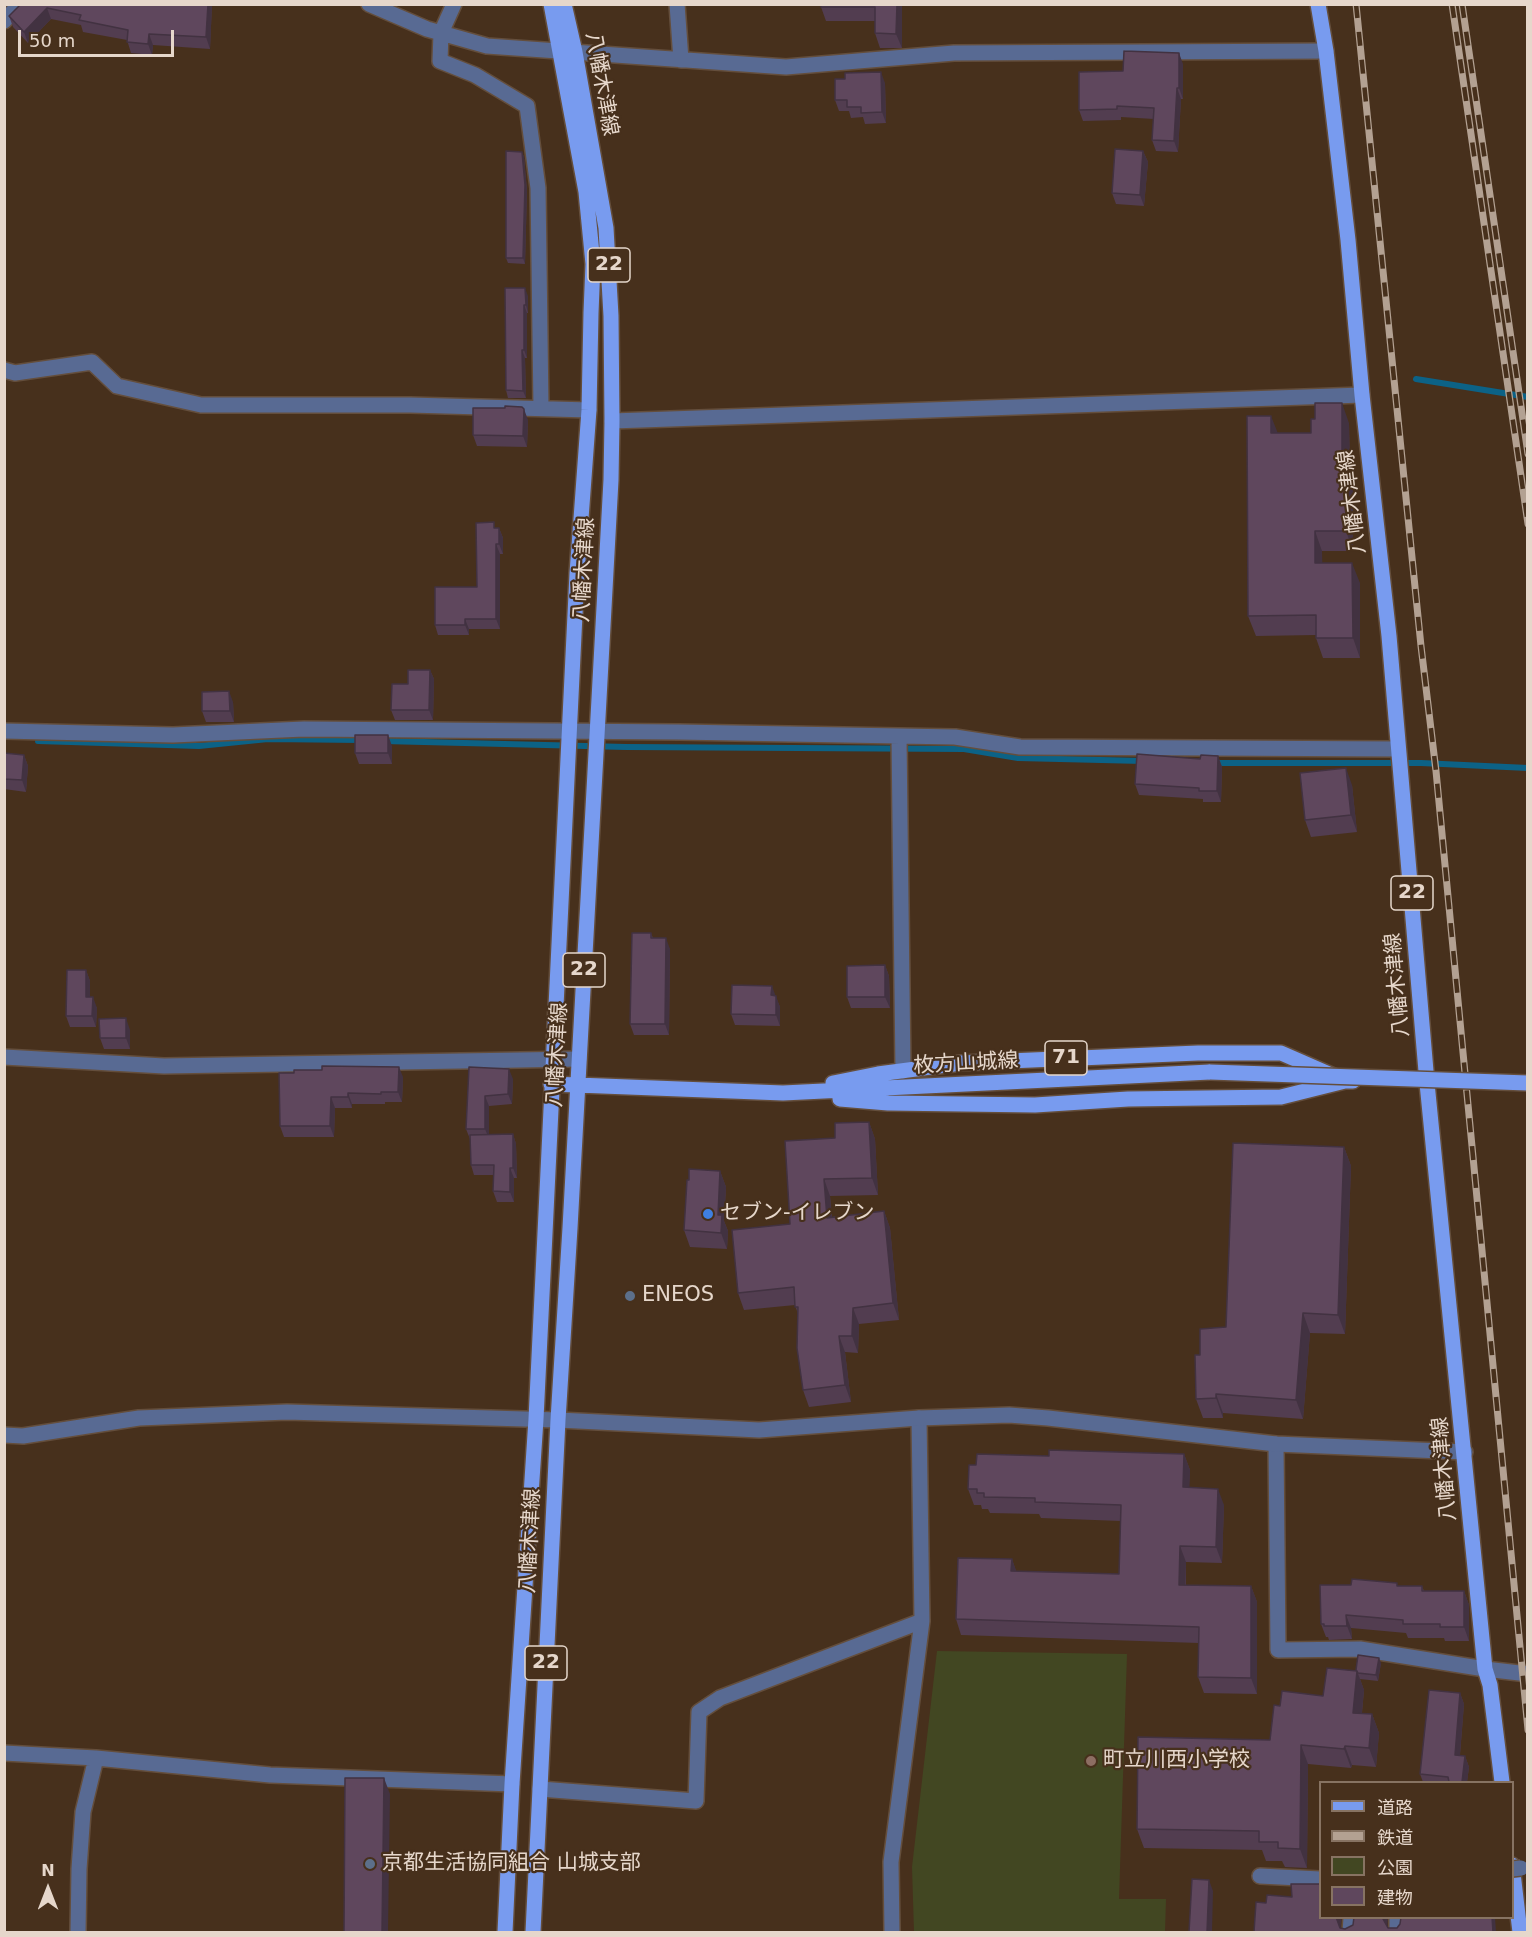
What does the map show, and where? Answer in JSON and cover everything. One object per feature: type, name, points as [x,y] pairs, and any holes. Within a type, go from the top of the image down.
[{"type":"main road","name":"八幡木津線","points":[[533,1932],[558,1420],[611,480],[612,421],[612,316],[606,228],[568,52],[551,4]]},
{"type":"main road","name":"八幡木津線","points":[[505,1932],[512,1784],[536,1419],[577,573],[589,410],[592,264],[590,223],[564,4]]},
{"type":"main road","name":"八幡木津線","points":[[1318,4],[1326,51],[1348,240],[1362,394],[1389,636],[1427,1083],[1485,1669],[1490,1685],[1502,1781]]},
{"type":"main road","name":"71","points":[[783,1094],[878,1074],[962,1063],[1198,1053],[1281,1053],[1345,1081]]},
{"type":"main road","name":"枚方山城線","points":[[551,1084],[783,1094],[1210,1072],[1527,1083]]},
{"type":"main road","name":"71","points":[[783,1094],[888,1103],[1035,1105],[1128,1099],[1281,1097],[1345,1081],[1427,1083]]},
{"type":"main road","points":[[1515,1867],[1514,1890],[1520,1932]]},
{"type":"street","points":[[4,21],[20,4]]},
{"type":"street","points":[[369,4],[427,29],[487,46],[786,67],[954,53],[1326,51]]},
{"type":"street","points":[[454,4],[441,33],[440,61],[475,75],[528,105],[538,188],[541,408]]},
{"type":"street","points":[[677,4],[681,60]]},
{"type":"street","points":[[4,370],[15,373],[92,362],[117,386],[201,405],[410,405],[589,410]]},
{"type":"street","points":[[612,421],[1362,394]]},
{"type":"street","points":[[4,731],[173,735],[304,729],[597,732],[955,737],[1020,747],[1398,748]]},
{"type":"street","points":[[899,737],[903,1071]]},
{"type":"street","points":[[4,1057],[164,1066],[579,1059]]},
{"type":"street","points":[[4,1435],[23,1436],[139,1418],[287,1412],[536,1419],[759,1430],[964,1416],[1048,1418],[1276,1444],[1465,1452]]},
{"type":"street","points":[[892,1932],[891,1862],[922,1621],[919,1418]]},
{"type":"street","points":[[1276,1444],[1278,1650],[1360,1649],[1527,1674]]},
{"type":"street","points":[[540,1789],[696,1801],[699,1712],[720,1698],[922,1621]]},
{"type":"street","points":[[4,1753],[96,1758],[270,1775],[512,1784]]},
{"type":"street","points":[[78,1932],[83,1812],[96,1758]]},
{"type":"street","points":[[1260,1876],[1319,1879]]},
{"type":"green space","points":[[937,1651],[1127,1654],[1119,1899],[1166,1899],[1165,1932],[914,1932],[912,1867]]},
{"type":"building","points":[[21,4],[208,4],[206,37],[149,34],[148,44],[127,42],[128,30],[79,20],[81,15],[47,8],[24,32],[9,16]]},
{"type":"building","points":[[821,4],[897,4],[896,34],[875,33],[875,7],[821,7]]},
{"type":"building","points":[[1124,51],[1179,53],[1179,88],[1177,88],[1174,141],[1152,140],[1154,108],[1117,106],[1117,109],[1079,110],[1079,72],[1123,71]]},
{"type":"building","points":[[881,72],[882,112],[861,113],[861,107],[847,107],[847,100],[835,100],[835,79],[845,79],[845,73]]},
{"type":"building","points":[[1115,149],[1143,151],[1140,195],[1112,193]]},
{"type":"building","points":[[506,151],[522,152],[525,185],[523,258],[506,258]]},
{"type":"building","points":[[505,288],[525,288],[523,391],[506,390]]},
{"type":"building","points":[[1315,403],[1342,403],[1342,461],[1345,461],[1346,531],[1315,531],[1315,563],[1352,563],[1353,638],[1316,638],[1316,615],[1248,616],[1247,416],[1271,416],[1271,433],[1311,433],[1311,419],[1315,419]]},
{"type":"building","points":[[505,406],[524,409],[523,436],[473,435],[473,408],[505,408]]},
{"type":"building","points":[[494,522],[494,528],[499,528],[499,544],[496,544],[496,619],[465,619],[465,625],[435,625],[435,587],[477,587],[476,523]]},
{"type":"building","points":[[408,670],[430,670],[429,710],[391,710],[392,684],[408,684]]},
{"type":"building","points":[[229,691],[230,711],[202,711],[202,692]]},
{"type":"building","points":[[355,735],[388,735],[388,753],[355,753]]},
{"type":"building","points":[[4,753],[24,755],[22,780],[4,779]]},
{"type":"building","points":[[1137,754],[1200,759],[1201,755],[1218,756],[1217,791],[1135,784]]},
{"type":"building","points":[[1346,768],[1351,815],[1305,820],[1300,773]]},
{"type":"building","points":[[632,933],[651,933],[651,938],[666,938],[665,1024],[630,1024]]},
{"type":"building","points":[[885,965],[885,997],[847,997],[847,966]]},
{"type":"building","points":[[67,970],[86,970],[86,997],[93,997],[92,1016],[66,1016]]},
{"type":"building","points":[[732,985],[772,986],[771,995],[776,996],[776,1015],[731,1014]]},
{"type":"building","points":[[126,1018],[126,1038],[100,1038],[99,1019]]},
{"type":"building","points":[[322,1066],[399,1067],[398,1092],[348,1093],[348,1097],[331,1097],[330,1126],[280,1126],[279,1073],[294,1073],[294,1070],[322,1070]]},
{"type":"building","points":[[469,1067],[509,1069],[508,1094],[485,1096],[485,1129],[466,1129]]},
{"type":"building","points":[[869,1122],[872,1178],[824,1179],[827,1218],[884,1211],[893,1303],[853,1308],[852,1336],[839,1336],[845,1385],[803,1390],[797,1348],[798,1307],[795,1307],[794,1287],[738,1293],[732,1230],[790,1224],[785,1141],[835,1138],[835,1123]]},
{"type":"building","points":[[513,1134],[510,1192],[493,1191],[494,1165],[471,1165],[470,1135]]},
{"type":"building","points":[[1233,1143],[1344,1147],[1338,1315],[1303,1313],[1296,1400],[1216,1394],[1216,1398],[1196,1399],[1195,1355],[1200,1355],[1200,1329],[1226,1327]]},
{"type":"building","points":[[689,1169],[720,1171],[718,1215],[722,1215],[721,1233],[684,1230]]},
{"type":"building","points":[[1049,1450],[1184,1454],[1183,1487],[1218,1489],[1216,1547],[1180,1546],[1179,1585],[1251,1586],[1251,1678],[1198,1677],[1199,1627],[956,1619],[958,1558],[1012,1559],[1011,1571],[1119,1574],[1121,1505],[1035,1502],[1035,1498],[984,1497],[984,1493],[977,1493],[977,1489],[968,1489],[969,1465],[976,1465],[977,1454],[1049,1456]]},
{"type":"building","points":[[1352,1579],[1397,1583],[1397,1586],[1422,1586],[1422,1591],[1464,1591],[1464,1627],[1440,1627],[1440,1624],[1403,1624],[1403,1620],[1346,1615],[1347,1626],[1324,1626],[1321,1624],[1320,1585],[1351,1585]]},
{"type":"building","points":[[1358,1655],[1379,1658],[1376,1675],[1358,1673],[1356,1670]]},
{"type":"building","points":[[1327,1668],[1357,1671],[1353,1713],[1372,1714],[1369,1748],[1345,1746],[1344,1749],[1301,1745],[1300,1849],[1278,1848],[1278,1842],[1259,1842],[1259,1831],[1137,1829],[1138,1737],[1270,1740],[1274,1705],[1280,1706],[1282,1691],[1323,1696]]},
{"type":"building","points":[[1429,1690],[1460,1693],[1455,1755],[1465,1756],[1462,1781],[1449,1781],[1448,1777],[1420,1774]]},
{"type":"building","name":"京都生活協同組合 山城支部","points":[[345,1778],[384,1778],[382,1932],[344,1932]]},
{"type":"building","points":[[1192,1879],[1209,1880],[1207,1932],[1189,1932]]},
{"type":"building","points":[[1291,1884],[1319,1884],[1319,1919],[1337,1919],[1340,1928],[1345,1929],[1353,1925],[1354,1919],[1383,1919],[1388,1928],[1397,1928],[1401,1919],[1492,1919],[1493,1932],[1254,1932],[1256,1902],[1266,1903],[1267,1895],[1292,1897]]},
{"type":"waterway","points":[[1416,379],[1528,397]]},
{"type":"waterway","points":[[38,741],[199,746],[268,739],[361,740]]},
{"type":"waterway","points":[[383,741],[626,747],[964,749],[1018,758],[1143,761]]},
{"type":"waterway","points":[[1213,763],[1421,763],[1528,768]]},
{"type":"railway","points":[[1356,4],[1421,646],[1436,771],[1528,1730]]},
{"type":"railway","points":[[1452,4],[1528,524]]},
{"type":"railway","points":[[1462,4],[1528,454]]},
{"type":"place","name":"セブン-イレブン","points":[[708,1214]]},
{"type":"place","name":"ENEOS","points":[[630,1296]]},
{"type":"place","name":"町立川西小学校","points":[[1091,1761]]},
{"type":"place","name":"京都生活協同組合 山城支部","points":[[370,1864]]}]
